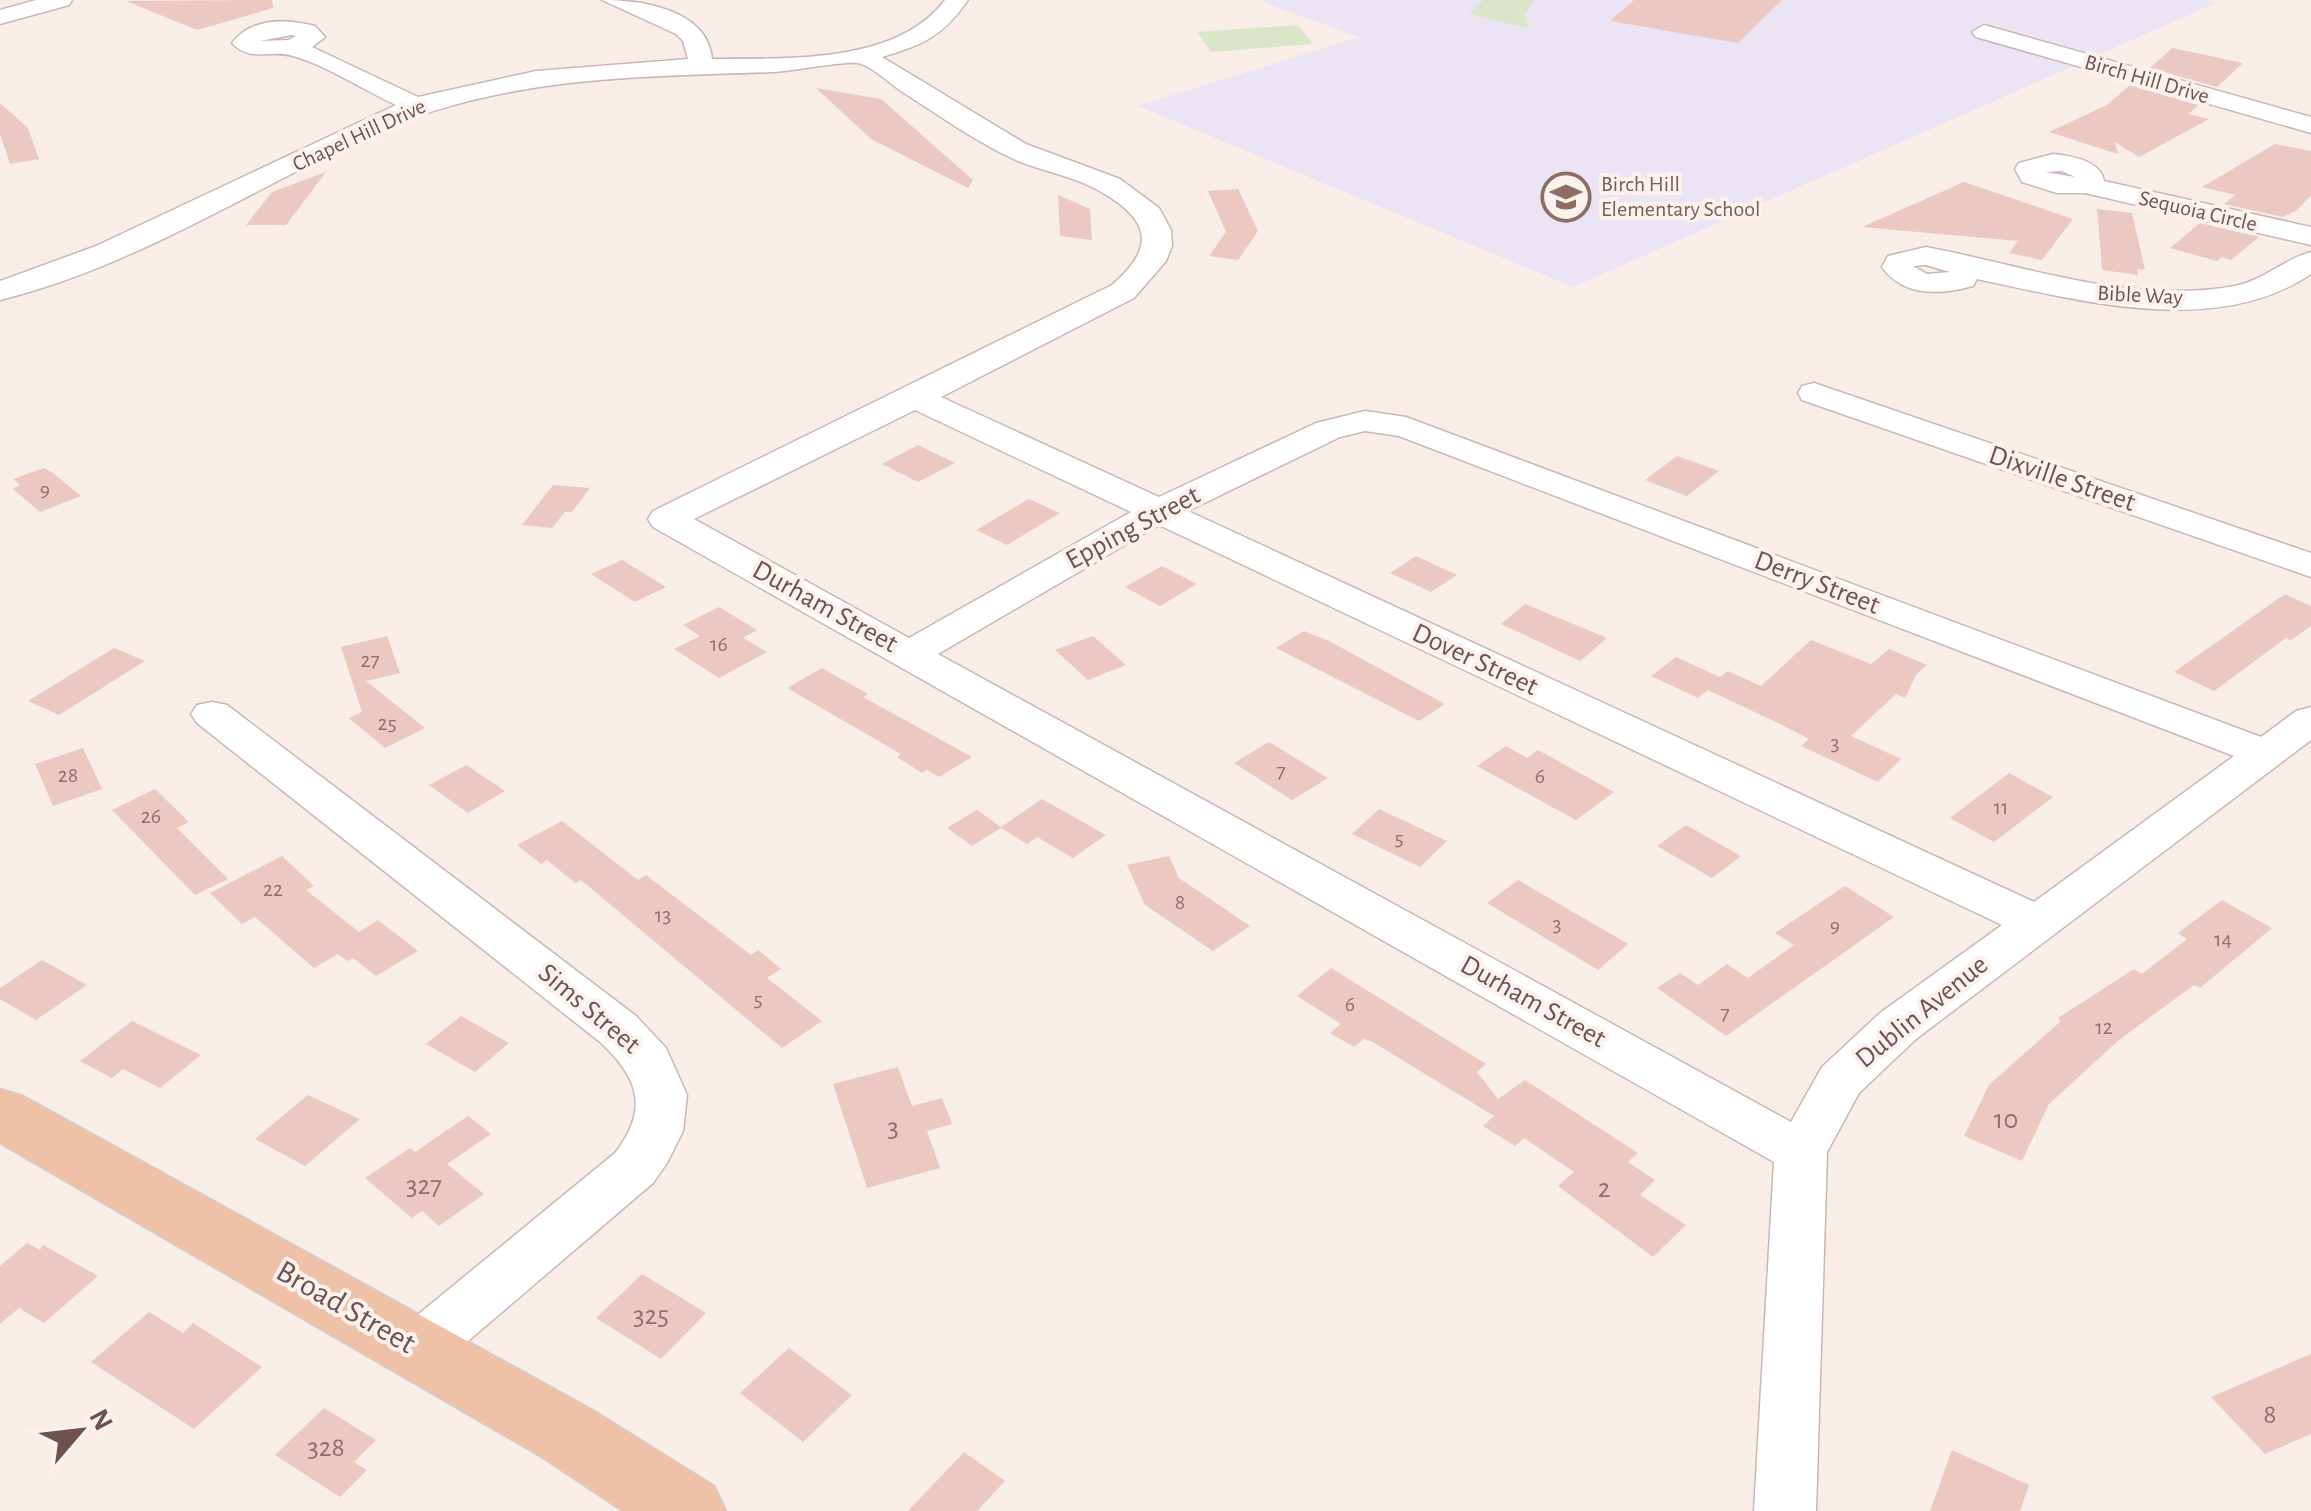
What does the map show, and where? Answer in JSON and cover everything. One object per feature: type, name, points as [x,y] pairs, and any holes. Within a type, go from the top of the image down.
[{"type":"main road","name":"Broad Street","points":[[0,1113],[568,1434],[687,1511]]},
{"type":"street","points":[[0,17],[62,0]]},
{"type":"street","points":[[613,0],[656,14],[686,30],[700,48],[700,66]]},
{"type":"street","name":"Chapel Hill Drive","points":[[0,291],[119,249],[416,106],[533,78],[633,68],[779,65],[861,54],[925,32],[946,17],[957,0]]},
{"type":"street","name":"Birch Hill Drive","points":[[1984,32],[2311,125]]},
{"type":"street","points":[[292,48],[416,106]]},
{"type":"street","name":"Durham Street","points":[[861,54],[1022,152],[1091,176],[1128,195],[1150,216],[1159,240],[1152,264],[1118,296],[666,519],[1801,1152]]},
{"type":"street","name":"Sequoia Circle","points":[[2085,185],[2311,236]]},
{"type":"street","name":"Bible Way","points":[[1962,268],[2124,297],[2207,297],[2293,278],[2311,260]]},
{"type":"street","name":"Dixville Street","points":[[1814,393],[2311,566]]},
{"type":"street","name":"Dover Street","points":[[915,397],[2036,921]]},
{"type":"street","name":"Epping Street","points":[[909,654],[1158,512],[1328,430],[1365,421]]},
{"type":"street","name":"Derry Street","points":[[1365,421],[1406,427],[2267,754]]},
{"type":"street","name":"Sims Street","points":[[212,714],[618,1028],[642,1050],[658,1076],[661,1121],[646,1154],[618,1182],[418,1348]]},
{"type":"street","name":"Dublin Avenue","points":[[1785,1511],[1801,1152],[1840,1080],[1898,1026],[2311,720]]},
{"type":"shaded area","name":"Birch Hill Elementary School","points":[[1260,1],[2216,3],[1573,287],[1138,106],[1359,37]]},
{"type":"green space","points":[[1483,0],[1535,0],[1525,13],[1528,28],[1469,14]]},
{"type":"green space","points":[[1298,25],[1313,44],[1211,52],[1197,32]]},
{"type":"building","points":[[272,0],[273,8],[197,30],[126,1]]},
{"type":"building","points":[[1634,0],[1782,0],[1738,43],[1610,21]]},
{"type":"building","points":[[2172,48],[2243,63],[2217,87],[2150,68]]},
{"type":"building","points":[[2130,85],[2198,105],[2189,114],[2209,119],[2139,157],[2115,142],[2118,154],[2049,132],[2107,105]]},
{"type":"building","points":[[816,88],[881,99],[973,180],[968,188],[871,139]]},
{"type":"building","points":[[0,103],[28,128],[39,159],[10,164],[0,134]]},
{"type":"building","points":[[2275,144],[2311,151],[2311,195],[2297,210],[2283,217],[2224,204],[2235,195],[2202,187]]},
{"type":"building","points":[[326,172],[286,225],[246,225],[272,192]]},
{"type":"building","points":[[1964,182],[2073,219],[2042,260],[2009,253],[2018,241],[1862,227]]},
{"type":"building","points":[[1238,189],[1258,231],[1238,260],[1209,256],[1226,232],[1208,191]]},
{"type":"building","points":[[1058,195],[1090,209],[1092,240],[1060,236]]},
{"type":"building","points":[[2097,209],[2132,213],[2145,270],[2137,269],[2138,275],[2102,270]]},
{"type":"building","points":[[2200,223],[2259,237],[2231,260],[2222,257],[2217,261],[2170,248]]},
{"type":"building","points":[[918,445],[955,463],[918,482],[882,464]]},
{"type":"building","points":[[1677,456],[1719,471],[1687,496],[1645,480]]},
{"type":"building","points":[[44,468],[81,496],[40,512],[13,489],[20,485],[13,479]]},
{"type":"building","points":[[553,485],[590,488],[572,512],[565,512],[552,528],[522,525]]},
{"type":"building","points":[[1029,499],[1060,513],[1007,545],[976,530]]},
{"type":"building","points":[[1416,556],[1457,575],[1431,592],[1390,573]]},
{"type":"building","points":[[622,560],[666,587],[635,602],[591,574]]},
{"type":"building","points":[[1162,566],[1197,584],[1160,606],[1125,587]]},
{"type":"building","points":[[2285,594],[2311,606],[2311,626],[2291,640],[2286,638],[2214,691],[2174,672]]},
{"type":"building","points":[[1525,604],[1607,638],[1580,661],[1501,624]]},
{"type":"building","points":[[719,607],[757,630],[743,638],[767,652],[719,678],[674,649],[700,636],[683,625]]},
{"type":"building","points":[[1304,631],[1445,704],[1419,721],[1276,648]]},
{"type":"building","points":[[387,636],[400,673],[366,681],[425,728],[385,748],[349,718],[362,712],[341,647]]},
{"type":"building","points":[[1093,636],[1126,665],[1088,680],[1055,650]]},
{"type":"building","points":[[1811,640],[1871,664],[1889,649],[1927,665],[1916,675],[1905,698],[1896,694],[1851,736],[1901,759],[1878,782],[1801,746],[1809,739],[1708,690],[1698,698],[1651,676],[1676,657],[1720,677],[1728,671],[1761,686]]},
{"type":"building","points":[[114,648],[145,661],[59,715],[28,701]]},
{"type":"building","points":[[822,668],[868,694],[863,697],[972,757],[939,777],[927,770],[922,773],[897,757],[901,754],[787,688]]},
{"type":"building","points":[[1269,742],[1328,778],[1292,800],[1234,763]]},
{"type":"building","points":[[1506,746],[1527,758],[1538,750],[1614,792],[1576,820],[1477,766]]},
{"type":"building","points":[[83,748],[102,789],[53,806],[35,764]]},
{"type":"building","points":[[466,765],[505,791],[468,813],[429,785]]},
{"type":"building","points":[[2009,773],[2053,797],[1994,842],[1950,818]]},
{"type":"building","points":[[155,789],[189,822],[177,828],[228,879],[195,895],[112,810]]},
{"type":"building","points":[[1042,799],[1106,835],[1073,858],[1037,837],[1027,844],[1001,828],[972,846],[947,828],[977,810],[1001,827]]},
{"type":"building","points":[[1379,809],[1447,841],[1420,867],[1352,834]]},
{"type":"building","points":[[562,821],[638,880],[646,875],[751,955],[758,950],[781,969],[767,978],[822,1021],[782,1048],[581,880],[575,883],[547,860],[541,864],[517,845]]},
{"type":"building","points":[[1686,825],[1741,856],[1712,878],[1657,846]]},
{"type":"building","points":[[282,856],[314,886],[306,890],[359,932],[378,920],[418,951],[376,976],[353,958],[347,961],[338,954],[314,968],[255,917],[242,924],[210,893]]},
{"type":"building","points":[[1169,856],[1179,878],[1250,926],[1213,951],[1145,905],[1127,865]]},
{"type":"building","points":[[1518,880],[1628,944],[1598,970],[1487,903]]},
{"type":"building","points":[[1845,886],[1894,917],[1726,1036],[1657,988],[1680,973],[1698,985],[1727,964],[1748,978],[1794,945],[1775,933]]},
{"type":"building","points":[[2222,900],[2272,928],[2200,988],[2194,985],[2119,1040],[2049,1104],[2022,1161],[1964,1136],[1989,1085],[2061,1021],[2058,1018],[2134,969],[2142,974],[2187,939],[2178,933]]},
{"type":"building","points":[[42,960],[87,985],[36,1020],[0,999],[0,988]]},
{"type":"building","points":[[1331,968],[1486,1064],[1477,1072],[1498,1099],[1525,1080],[1638,1153],[1628,1162],[1655,1180],[1640,1195],[1686,1225],[1653,1257],[1558,1186],[1574,1172],[1524,1138],[1515,1146],[1483,1126],[1494,1116],[1371,1041],[1364,1039],[1354,1047],[1330,1033],[1341,1024],[1297,996]]},
{"type":"building","points":[[461,1016],[509,1043],[475,1072],[426,1044]]},
{"type":"building","points":[[132,1021],[201,1055],[160,1088],[123,1069],[112,1078],[80,1061]]},
{"type":"building","points":[[898,1067],[912,1106],[942,1098],[952,1124],[927,1131],[940,1168],[867,1188],[833,1084]]},
{"type":"building","points":[[308,1095],[360,1119],[305,1166],[255,1139]]},
{"type":"building","points":[[468,1116],[491,1134],[447,1164],[484,1194],[439,1226],[422,1211],[412,1218],[365,1178],[410,1148],[415,1152]]},
{"type":"building","points":[[27,1243],[40,1250],[43,1245],[98,1276],[44,1323],[19,1308],[0,1324],[0,1266]]},
{"type":"building","points":[[642,1274],[706,1313],[661,1359],[596,1318]]},
{"type":"building","points":[[149,1312],[183,1333],[193,1323],[262,1367],[194,1429],[91,1362]]},
{"type":"building","points":[[789,1348],[852,1395],[803,1442],[740,1393]]},
{"type":"building","points":[[2311,1354],[2311,1434],[2265,1454],[2211,1397]]},
{"type":"building","points":[[324,1408],[376,1440],[354,1462],[367,1470],[340,1497],[275,1455]]},
{"type":"building","points":[[1952,1450],[2029,1485],[2020,1511],[1930,1511]]},
{"type":"building","points":[[964,1452],[1005,1481],[977,1511],[908,1511]]},
{"type":"place","name":"Birch Hill Elementary School","points":[[1566,197]]}]
